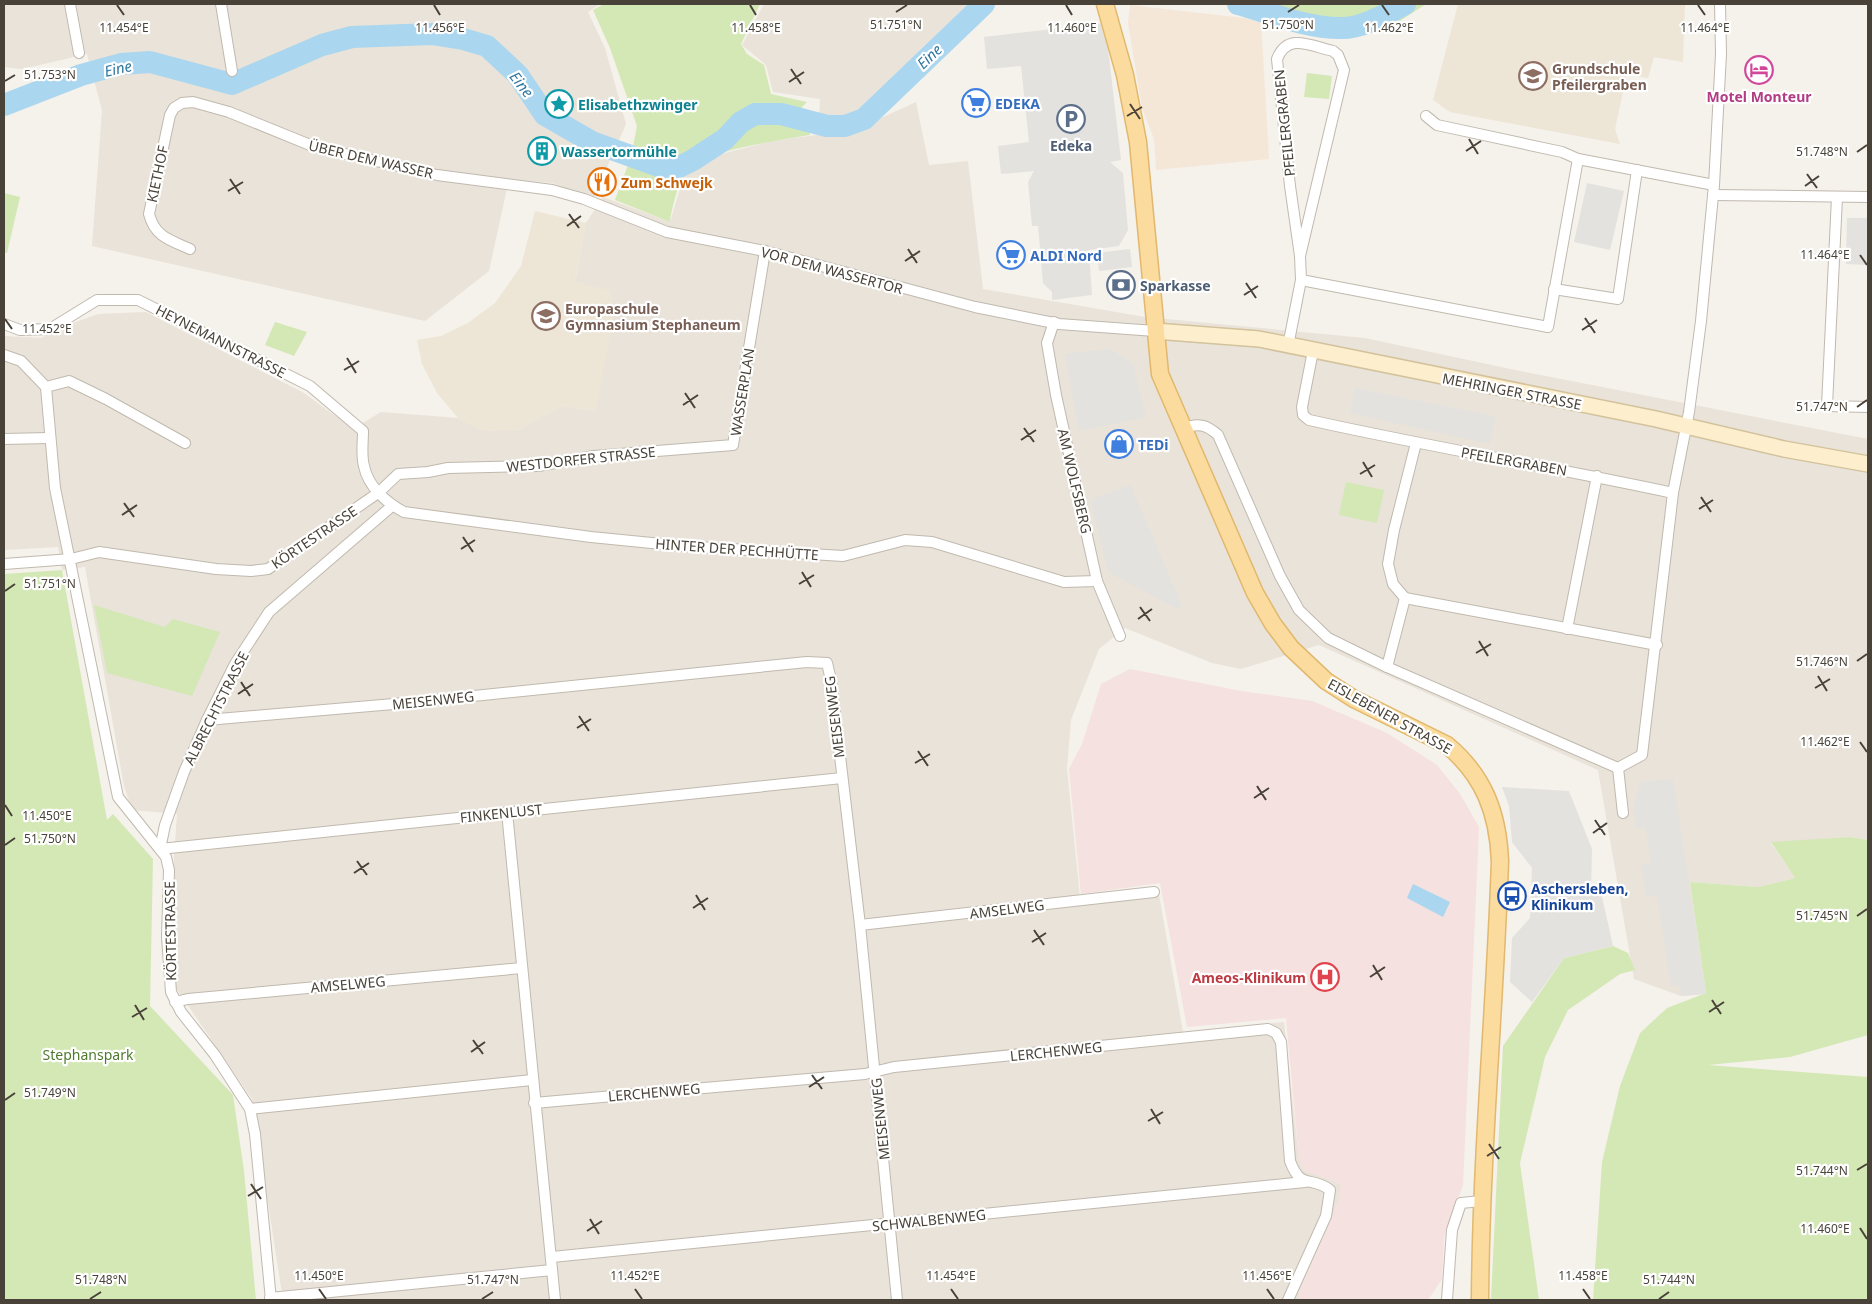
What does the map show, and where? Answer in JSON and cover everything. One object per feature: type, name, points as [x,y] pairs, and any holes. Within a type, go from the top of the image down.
[{"type":"main road","name":"EISLEBENER STRASSE","points":[[1105,4],[1125,75],[1138,142],[1160,374],[1255,593],[1273,624],[1291,648],[1312,670],[1340,691],[1447,746],[1458,755],[1480,780],[1491,804],[1498,829],[1500,861],[1489,1098],[1481,1201],[1480,1300]]},
{"type":"main road","name":"MEHRINGER STRASSE","points":[[1155,330],[1229,335],[1288,346],[1686,426],[1784,449],[1868,464]]},
{"type":"street","points":[[70,4],[79,53]]},
{"type":"street","points":[[221,4],[232,71]]},
{"type":"street","points":[[1618,768],[1642,755],[1673,493],[1686,426],[1701,321],[1714,190],[1721,54],[1720,4]]},
{"type":"street","name":"PFEILERGRABEN","points":[[1288,346],[1301,280],[1300,256],[1290,186],[1277,59],[1285,45],[1291,42],[1333,51],[1338,55],[1344,70],[1300,256]]},
{"type":"street","name":"ÜBER DEM WASSER","points":[[174,108],[182,103],[193,102],[229,112],[315,147],[437,174],[516,184]]},
{"type":"street","name":"KIETHOF","points":[[174,108],[170,116],[149,214],[152,227],[163,236],[190,250]]},
{"type":"street","points":[[1426,116],[1437,125],[1562,152],[1578,159],[1637,170],[1714,190],[1868,197]]},
{"type":"street","points":[[1301,280],[1548,327],[1578,159]]},
{"type":"street","points":[[1554,289],[1618,299],[1637,170]]},
{"type":"street","name":"VOR DEM WASSERTOR","points":[[516,184],[552,190],[584,199],[667,232],[765,251],[966,304],[1054,322],[1155,330]]},
{"type":"street","points":[[1837,196],[1827,406],[1868,407]]},
{"type":"street","name":"WASSERPLAN","points":[[733,444],[765,251]]},
{"type":"street","name":"HEYNEMANNSTRASSE","points":[[4,324],[20,330],[50,329],[97,300],[138,300],[310,386],[363,431],[364,467],[378,493]]},
{"type":"street","name":"AM WOLFSBERG","points":[[1054,322],[1047,343],[1047,356],[1097,581],[1120,636]]},
{"type":"street","name":"PFEILERGRABEN","points":[[1313,351],[1302,407],[1303,415],[1309,420],[1416,443],[1597,476],[1673,493]]},
{"type":"street","points":[[4,355],[21,361],[46,387],[69,381],[106,399],[185,443]]},
{"type":"street","name":"KÖRTESTRASSE","points":[[46,387],[49,438],[55,488],[118,797],[166,858],[169,870],[167,937],[169,977],[175,1002],[215,1055],[250,1109],[270,1299]]},
{"type":"street","points":[[1183,429],[1199,424],[1209,427],[1218,435],[1280,576],[1299,610],[1328,638],[1386,667],[1618,768]]},
{"type":"street","points":[[4,439],[49,438]]},
{"type":"street","points":[[1416,443],[1388,564],[1393,584],[1405,598],[1656,645]]},
{"type":"street","name":"WESTDORFER STRASSE","points":[[398,474],[428,472],[448,468],[538,466],[594,456],[733,444]]},
{"type":"street","name":"KÖRTESTRASSE","points":[[71,559],[99,552],[216,569],[252,571],[268,569],[378,493],[398,474]]},
{"type":"street","points":[[1567,629],[1597,476]]},
{"type":"street","name":"HINTER DER PECHHÜTTE","points":[[378,493],[392,506],[404,512],[592,537],[682,546],[843,556],[905,540],[932,542],[1064,582],[1097,581]]},
{"type":"street","name":"ALBRECHTSTRASSE","points":[[160,849],[165,825],[184,772],[207,720],[235,664],[269,612],[392,506]]},
{"type":"street","points":[[4,564],[71,559]]},
{"type":"street","points":[[1386,667],[1405,598]]},
{"type":"street","name":"MEISENWEG","points":[[207,720],[405,703],[807,662],[827,663],[831,680],[860,925],[897,1300]]},
{"type":"street","points":[[1618,768],[1623,813]]},
{"type":"street","name":"FINKENLUST","points":[[160,849],[842,778]]},
{"type":"street","points":[[507,812],[534,1103],[552,1257],[555,1300]]},
{"type":"street","name":"AMSELWEG","points":[[860,925],[1154,892]]},
{"type":"street","name":"AMSELWEG","points":[[175,1002],[188,999],[522,968]]},
{"type":"street","name":"LERCHENWEG","points":[[534,1103],[875,1071],[894,1067],[1268,1029],[1276,1033],[1281,1042],[1290,1161],[1296,1175],[1305,1182]]},
{"type":"street","points":[[250,1109],[532,1080]]},
{"type":"street","points":[[1288,1300],[1326,1216],[1330,1201],[1330,1190],[1324,1185],[1305,1182]]},
{"type":"street","name":"SCHWALBENWEG","points":[[552,1257],[1305,1182]]},
{"type":"street","points":[[1447,1300],[1452,1230],[1461,1203],[1481,1201]]},
{"type":"street","points":[[270,1299],[552,1270]]},
{"type":"shaded area","points":[[4,4],[600,4],[588,12],[605,48],[626,124],[593,199],[552,183],[509,179],[489,271],[425,321],[92,246],[102,110],[87,54],[22,69],[4,67]]},
{"type":"shaded area","points":[[764,4],[968,4],[852,115],[819,121],[820,99],[773,92],[766,65],[742,45]]},
{"type":"shaded area","name":"Grundschule Pfeilergraben","points":[[1458,4],[1685,4],[1683,62],[1654,57],[1648,78],[1627,74],[1615,129],[1620,144],[1450,112],[1433,100]]},
{"type":"shaded area","points":[[1130,5],[1261,20],[1269,159],[1156,170],[1154,139],[1142,108],[1128,23]]},
{"type":"shaded area","points":[[1105,23],[1121,160],[1110,162],[1123,173],[1128,230],[1119,246],[1089,250],[1092,295],[1052,300],[1052,292],[1043,283],[1038,226],[1032,226],[1028,182],[1034,171],[1001,174],[998,146],[1029,142],[1021,66],[987,69],[984,37]]},
{"type":"shaded area","points":[[916,102],[929,165],[968,161],[983,289],[1145,317],[1365,338],[1515,370],[1868,439],[1868,840],[1849,837],[1771,843],[1795,878],[1758,887],[1690,882],[1706,994],[1681,996],[1634,979],[1598,770],[1319,645],[1241,669],[1212,663],[1125,628],[1099,649],[1071,720],[1067,769],[1080,898],[1158,889],[1183,1032],[1284,1022],[1299,1160],[1304,1170],[1341,1184],[1339,1201],[1299,1293],[1299,1300],[283,1300],[252,1099],[176,988],[174,859],[177,814],[132,810],[124,786],[85,567],[62,570],[58,547],[4,550],[4,336],[41,338],[62,327],[98,314],[146,312],[304,393],[353,429],[381,412],[458,418],[485,431],[519,429],[562,406],[596,411],[610,291],[575,282],[586,223],[603,197],[670,222],[686,169],[702,159],[772,141],[855,130]]},
{"type":"shaded area","points":[[1587,183],[1624,191],[1610,250],[1574,242]]},
{"type":"shaded area","name":"Europaschule Gymnasium Stephaneum","points":[[535,211],[586,223],[575,281],[610,291],[615,309],[596,411],[562,406],[519,429],[485,431],[458,418],[437,393],[422,364],[417,340],[441,336],[468,323],[495,303],[521,266]]},
{"type":"shaded area","points":[[1847,218],[1868,218],[1868,265],[1846,264]]},
{"type":"shaded area","name":"Sparkasse","points":[[1130,249],[1132,267],[1099,271],[1097,253]]},
{"type":"shaded area","points":[[1110,349],[1133,364],[1146,417],[1079,431],[1065,354]]},
{"type":"shaded area","points":[[1355,388],[1495,416],[1490,444],[1350,413]]},
{"type":"shaded area","points":[[1130,485],[1182,606],[1176,608],[1109,573],[1090,500]]},
{"type":"shaded area","name":"Ameos-Klinikum","points":[[1130,669],[1241,691],[1312,701],[1387,733],[1437,765],[1460,794],[1479,827],[1463,1185],[1444,1237],[1442,1279],[1428,1300],[1299,1300],[1299,1293],[1339,1201],[1341,1184],[1304,1170],[1299,1160],[1286,1018],[1187,1027],[1160,883],[1081,894],[1069,769],[1082,744],[1101,684]]},
{"type":"shaded area","points":[[1673,779],[1706,994],[1681,996],[1679,985],[1671,987],[1657,895],[1646,896],[1641,864],[1651,863],[1646,828],[1636,828],[1633,808],[1641,782]]},
{"type":"shaded area","points":[[1502,787],[1569,791],[1592,849],[1591,890],[1600,888],[1613,946],[1564,958],[1532,1002],[1510,982],[1512,938],[1530,918],[1532,868],[1512,842],[1509,806]]},
{"type":"green space","points":[[604,4],[760,4],[741,44],[747,54],[764,65],[771,94],[807,102],[802,107],[810,135],[728,151],[711,156],[688,168],[679,185],[670,222],[615,200],[631,157],[637,126],[610,48],[593,10]]},
{"type":"green space","points":[[1243,4],[1426,4],[1389,28],[1343,37],[1257,6]]},
{"type":"green space","points":[[1307,73],[1332,76],[1329,99],[1304,97]]},
{"type":"green space","points":[[4,193],[20,197],[7,253],[4,252]]},
{"type":"green space","points":[[275,322],[307,332],[294,356],[265,345]]},
{"type":"green space","points":[[1346,482],[1384,490],[1377,523],[1339,515]]},
{"type":"green space","name":"Stephanspark","points":[[62,570],[107,820],[113,814],[153,859],[150,1006],[233,1095],[244,1171],[256,1300],[4,1300],[4,574]]},
{"type":"green space","points":[[94,605],[165,627],[173,619],[220,632],[192,696],[107,673]]},
{"type":"green space","points":[[1849,837],[1868,840],[1868,1035],[1790,1057],[1708,1065],[1868,1077],[1868,1300],[1593,1300],[1602,1162],[1620,1086],[1640,1033],[1667,1008],[1706,993],[1690,882],[1758,887],[1795,878],[1771,842]]},
{"type":"green space","points":[[1613,946],[1628,953],[1635,970],[1620,974],[1568,1010],[1545,1057],[1520,1163],[1539,1300],[1491,1300],[1503,1046],[1564,958]]},
{"type":"water","points":[[1413,884],[1450,902],[1443,917],[1407,898]]},
{"type":"waterway","name":"Eine","points":[[4,105],[81,75],[121,64],[150,62],[232,84],[322,45],[352,37],[432,34],[463,39],[487,46],[518,75],[545,115],[592,142],[664,168],[679,167],[725,139],[741,122],[755,114],[781,114],[827,126],[845,126],[864,119],[984,4]]},
{"type":"waterway","name":"Eine","points":[[1238,4],[1301,23],[1340,28],[1357,26],[1405,4]]},
{"type":"place","name":"Motel Monteur","points":[[1759,70]]},
{"type":"place","name":"Grundschule Pfeilergraben","points":[[1533,76]]},
{"type":"place","name":"EDEKA","points":[[976,103]]},
{"type":"place","name":"Elisabethzwinger","points":[[559,104]]},
{"type":"place","name":"Edeka","points":[[1071,119]]},
{"type":"place","name":"Wassertormühle","points":[[542,151]]},
{"type":"place","name":"Zum Schwejk","points":[[602,182]]},
{"type":"place","name":"ALDI Nord","points":[[1011,255]]},
{"type":"place","name":"Sparkasse","points":[[1121,285]]},
{"type":"place","name":"Europaschule Gymnasium Stephaneum","points":[[546,316]]},
{"type":"place","name":"TEDi","points":[[1119,444]]},
{"type":"place","name":"Aschersleben, Klinikum","points":[[1512,896]]},
{"type":"place","name":"Ameos-Klinikum","points":[[1325,977]]}]
